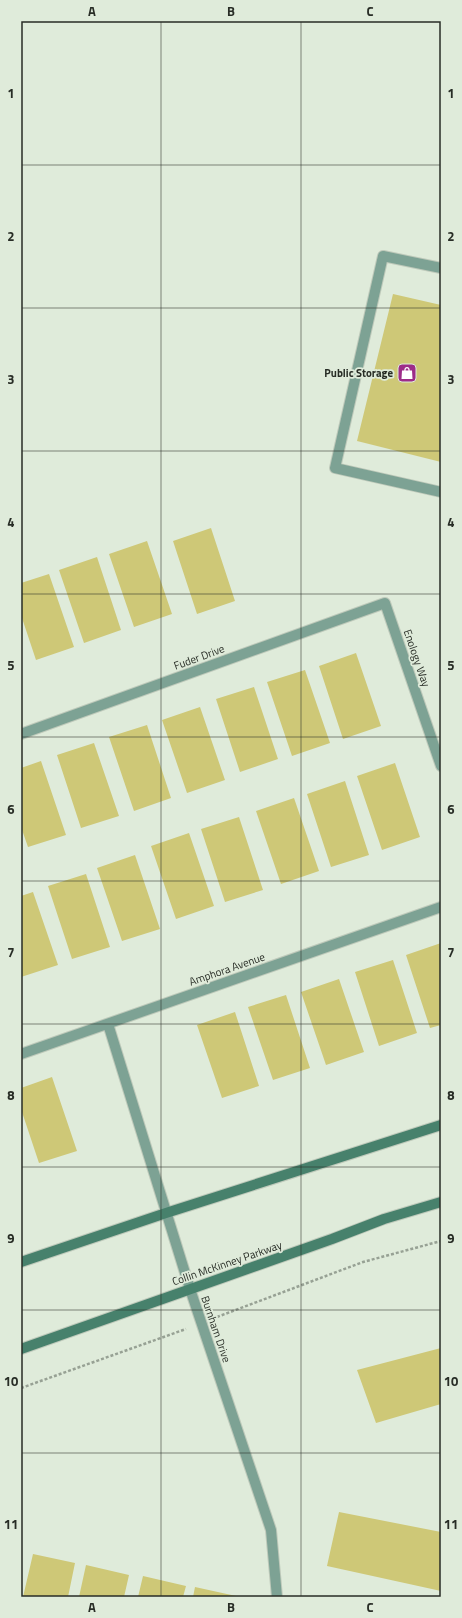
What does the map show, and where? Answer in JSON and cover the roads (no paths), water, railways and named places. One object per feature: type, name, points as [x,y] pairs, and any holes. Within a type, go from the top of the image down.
[{"type":"street","points":[[441,268],[383,256],[335,468],[441,492]]},
{"type":"street","name":"Fuder Drive","points":[[21,734],[385,603]]},
{"type":"street","name":"Enology Way","points":[[385,603],[441,766]]},
{"type":"street","name":"Amphora Avenue","points":[[21,1054],[441,907]]},
{"type":"street","name":"Burnham Drive","points":[[108,1024],[190,1289],[271,1530],[277,1597]]},
{"type":"street","points":[[21,1262],[166,1212],[441,1125]]},
{"type":"street","name":"Collin McKinney Parkway","points":[[21,1349],[332,1239],[384,1219],[441,1202]]},
{"type":"place","name":"Public Storage","points":[[407,373]]}]
